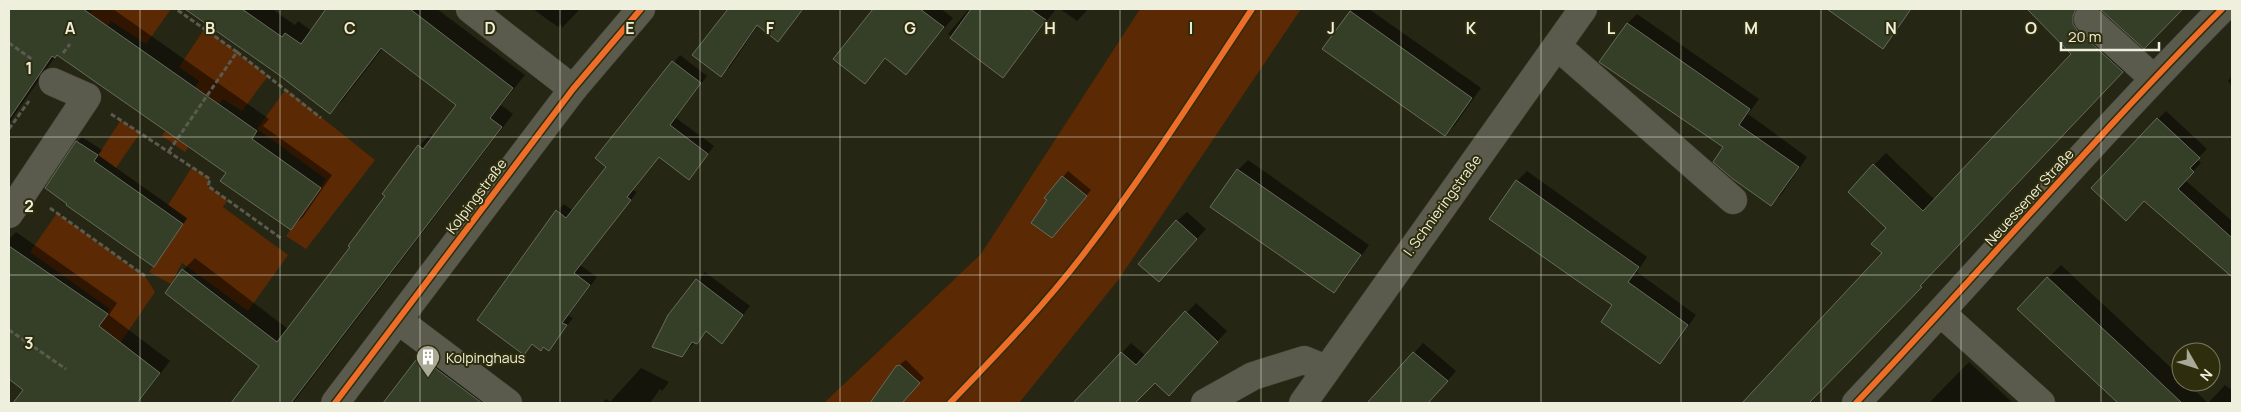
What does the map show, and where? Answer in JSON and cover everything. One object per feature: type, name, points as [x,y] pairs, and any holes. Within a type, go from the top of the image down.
[{"type":"street","points":[[470,9],[573,88]]},
{"type":"street","name":"Kolpingstraße","points":[[335,403],[573,88],[641,9]]},
{"type":"street","name":"I. Schnieringstraße","points":[[1303,403],[1583,9]]},
{"type":"street","name":"Neuessener Straße","points":[[1856,403],[1941,313],[2153,78],[2222,9]]},
{"type":"street","points":[[2088,19],[2153,78]]},
{"type":"street","points":[[1557,46],[1732,200]]},
{"type":"street","points":[[9,214],[87,98],[54,82]]},
{"type":"street","points":[[1941,313],[2041,403]]},
{"type":"street","points":[[398,320],[508,403]]},
{"type":"street","points":[[1204,403],[1253,376],[1304,360],[1326,369]]},
{"type":"path","points":[[176,9],[237,52],[322,118]]},
{"type":"path","points":[[169,151],[237,52]]},
{"type":"path","points":[[87,98],[210,179],[208,186],[282,239]]},
{"type":"path","points":[[26,191],[145,276]]},
{"type":"path","points":[[9,330],[66,369]]},
{"type":"shaded area","points":[[93,9],[171,9],[146,44],[111,21],[106,28],[70,38]]},
{"type":"shaded area","points":[[1140,9],[1301,9],[1119,279],[1019,403],[824,403],[981,254]]},
{"type":"shaded area","points":[[205,28],[268,76],[242,111],[223,99],[185,152],[162,136],[199,81],[179,67]]},
{"type":"shaded area","points":[[286,89],[375,160],[306,249],[286,236],[326,179],[257,129]]},
{"type":"shaded area","points":[[121,120],[140,133],[116,168],[98,155]]},
{"type":"shaded area","points":[[192,167],[210,179],[208,186],[228,200],[223,207],[288,255],[248,311],[182,263],[171,284],[149,272],[187,219],[168,205]]},
{"type":"shaded area","points":[[57,213],[145,276],[155,292],[120,343],[69,366],[110,309],[30,252]]},
{"type":"building","points":[[9,9],[83,9],[257,131],[252,139],[321,188],[291,230],[220,181],[226,173],[57,55],[55,58],[52,56],[9,119]]},
{"type":"building","points":[[185,9],[242,9],[282,37],[285,33],[301,44],[326,9],[410,9],[513,88],[490,118],[502,127],[291,403],[231,403],[259,366],[165,293],[182,269],[277,342],[350,247],[348,246],[385,196],[382,194],[418,145],[423,149],[456,105],[381,48],[330,114],[279,75]]},
{"type":"building","points":[[728,9],[803,9],[778,42],[757,25],[721,77],[692,55]]},
{"type":"building","points":[[873,9],[920,9],[944,27],[906,75],[885,58],[865,84],[833,59]]},
{"type":"building","points":[[971,9],[1030,9],[1046,20],[1003,78],[950,38]]},
{"type":"building","points":[[1827,9],[1911,9],[1883,49]]},
{"type":"building","points":[[2027,9],[2076,9],[2073,16],[2073,24],[2077,30],[2123,72],[1920,286],[1922,287],[1809,403],[1742,403],[1882,253],[1871,244],[1886,228],[1848,192],[1873,164],[1923,211],[2071,54]]},
{"type":"building","points":[[2100,9],[2183,9],[2144,49]]},
{"type":"building","points":[[1350,11],[1472,98],[1445,136],[1322,49]]},
{"type":"building","points":[[1627,23],[1750,109],[1739,125],[1799,167],[1771,206],[1713,162],[1723,147],[1599,62]]},
{"type":"building","points":[[672,61],[701,83],[670,125],[708,154],[689,180],[659,157],[627,197],[631,200],[574,273],[590,285],[562,323],[567,325],[549,351],[543,347],[541,351],[532,344],[524,355],[477,320],[556,210],[566,218],[606,167],[595,158]]},
{"type":"building","points":[[2157,118],[2200,158],[2190,168],[2194,172],[2178,189],[2232,238],[2232,277],[2144,201],[2126,221],[2091,188]]},
{"type":"building","points":[[76,141],[98,155],[94,161],[183,224],[154,267],[45,188]]},
{"type":"building","points":[[1237,169],[1361,255],[1334,293],[1210,207]]},
{"type":"building","points":[[1062,176],[1087,196],[1052,238],[1031,223],[1047,200],[1044,198]]},
{"type":"building","points":[[1516,180],[1639,267],[1628,282],[1688,325],[1660,364],[1601,322],[1612,305],[1489,219]]},
{"type":"building","points":[[1176,220],[1197,239],[1159,282],[1138,264]]},
{"type":"building","points":[[9,246],[108,314],[99,326],[160,373],[137,403],[13,403],[23,390],[9,379]]},
{"type":"building","points":[[2047,277],[2182,403],[2118,403],[2017,309]]},
{"type":"building","points":[[696,279],[743,315],[722,344],[706,331],[697,344],[692,342],[682,357],[652,347],[668,315]]},
{"type":"building","points":[[1185,311],[1218,342],[1169,396],[1155,383],[1135,403],[1073,403],[1121,352],[1136,365]]},
{"type":"building","points":[[1413,352],[1448,381],[1428,403],[1367,403]]},
{"type":"building","name":"Kolpinghaus","points":[[419,356],[482,403],[383,403]]},
{"type":"building","points":[[900,365],[920,383],[902,403],[870,403],[896,366]]},
{"type":"cycle path","points":[[335,403],[573,89],[641,9]]},
{"type":"cycle path","points":[[950,403],[1035,313],[1105,226],[1252,9]]},
{"type":"cycle path","points":[[1856,403],[2083,155],[2222,9]]},
{"type":"place","name":"Kolpinghaus","points":[[428,378]]}]
